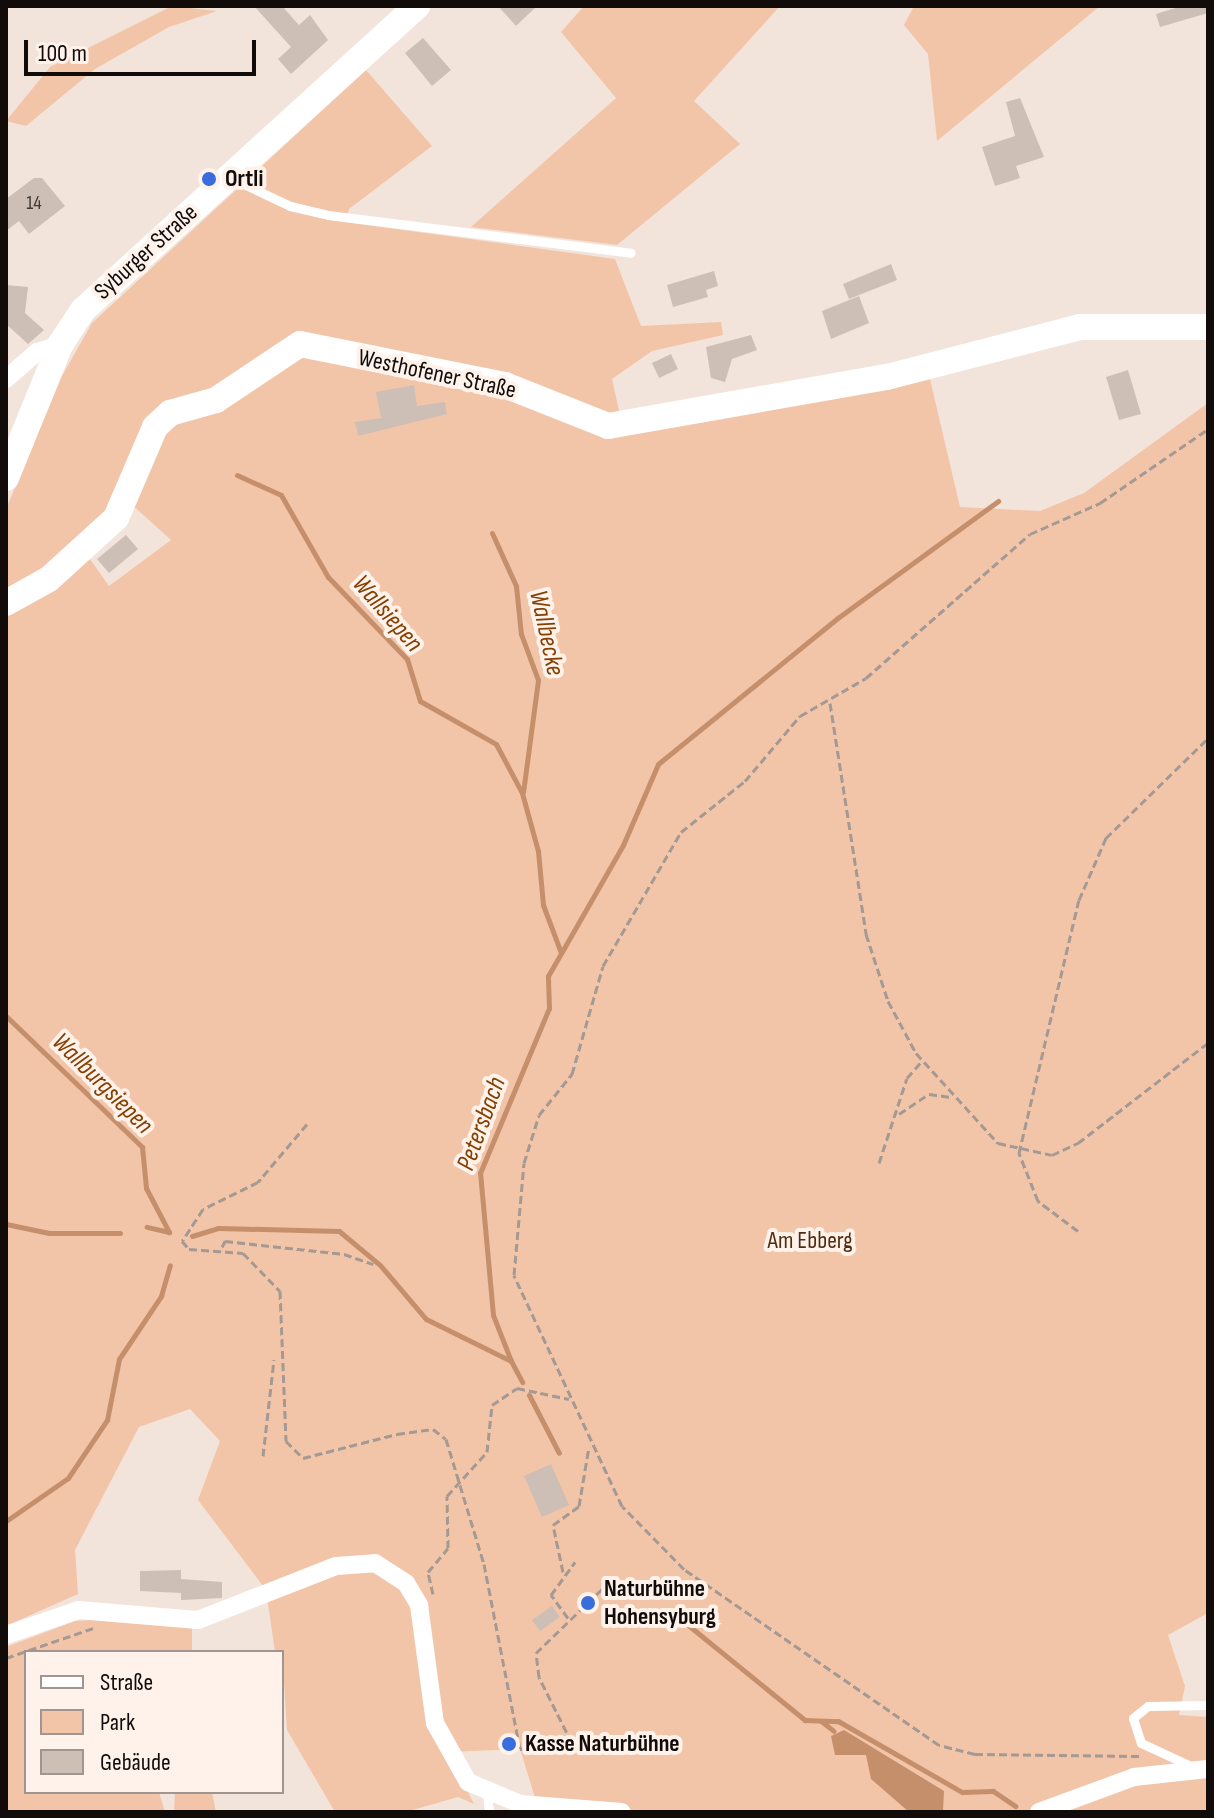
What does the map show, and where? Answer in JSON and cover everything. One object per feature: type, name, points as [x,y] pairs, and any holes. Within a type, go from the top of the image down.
[{"type":"street","name":"Syburger Straße","points":[[6,478],[60,345],[102,290],[417,6]]},
{"type":"street","name":"Westhofener Straße","points":[[6,603],[49,579],[116,518],[155,427],[170,413],[216,400],[300,344],[505,385],[608,426],[887,377],[1080,327],[1208,327]]},
{"type":"street","points":[[6,379],[37,352],[60,345]]},
{"type":"street","points":[[6,1635],[78,1610],[198,1620],[362,1561],[406,1583],[426,1627],[439,1737],[468,1782],[488,1803],[622,1812]]},
{"type":"street","points":[[1039,1812],[1134,1777],[1202,1768]]},
{"type":"lane","points":[[229,176],[290,206],[328,215],[631,253]]},
{"type":"lane","points":[[1202,1768],[1141,1743],[1133,1718],[1148,1706],[1208,1705]]},
{"type":"path","points":[[1171,1756],[975,1754],[939,1745],[673,1561],[622,1506],[589,1444],[514,1275],[524,1163],[539,1115],[572,1074],[603,966],[681,832],[745,781],[800,716],[830,703],[1030,534],[1100,503],[1208,429]]},
{"type":"path","points":[[830,703],[866,934],[888,1001],[922,1061],[951,1097],[998,1143],[1019,1153],[1052,1155],[1078,1143],[1208,1043]]},
{"type":"path","points":[[1078,1231],[1038,1201],[1019,1153],[1091,868],[1106,838],[1208,738]]},
{"type":"path","points":[[879,1163],[899,1114],[907,1078],[922,1061]]},
{"type":"path","points":[[899,1114],[929,1094],[951,1097]]},
{"type":"path","points":[[307,1124],[258,1182],[186,1226],[189,1249],[222,1247],[243,1253],[280,1291],[293,1451],[317,1457],[433,1429],[446,1439],[484,1564],[520,1749],[572,1743],[539,1677],[536,1653],[568,1618],[603,1588]]},
{"type":"path","points":[[222,1247],[225,1241],[344,1254],[373,1264]]},
{"type":"path","points":[[263,1456],[274,1360]]},
{"type":"path","points":[[426,1627],[436,1614],[428,1572],[446,1554],[447,1496],[487,1452],[497,1397],[517,1388],[569,1399]]},
{"type":"path","points":[[563,1572],[553,1525],[579,1506],[589,1444]]},
{"type":"path","points":[[568,1618],[551,1595],[563,1572],[575,1562]]},
{"type":"path","points":[[30,1650],[139,1613]]},
{"type":"green space","points":[[172,6],[217,11],[169,27],[95,69],[26,126],[6,121],[50,67]]},
{"type":"green space","points":[[584,6],[780,6],[694,101],[740,144],[617,245],[471,227],[616,98],[561,32]]},
{"type":"green space","points":[[914,6],[1100,6],[937,141],[928,54],[904,25]]},
{"type":"green space","name":"Am Ebberg","points":[[366,70],[432,146],[349,209],[345,222],[615,259],[641,326],[721,322],[723,335],[652,351],[612,379],[623,429],[929,375],[960,507],[1040,511],[1084,493],[1208,403],[1208,1613],[1168,1635],[1185,1686],[1179,1715],[1208,1717],[1208,1812],[633,1812],[587,1801],[536,1801],[520,1749],[448,1752],[474,1804],[458,1797],[406,1812],[335,1812],[287,1730],[284,1650],[275,1650],[266,1590],[198,1500],[220,1441],[190,1409],[139,1427],[75,1550],[78,1594],[6,1626],[6,509],[62,376],[92,323]],"holes":[[[119,493],[171,540],[109,586],[80,545]]]},
{"type":"green space","points":[[145,1617],[192,1626],[192,1650],[24,1650],[24,1794],[160,1794],[165,1812],[6,1812],[6,1647],[75,1621]]},
{"type":"green space","points":[[175,1794],[212,1794],[216,1812],[174,1812]]},
{"type":"shaded area","points":[[844,1730],[944,1791],[943,1812],[909,1812],[871,1779],[866,1755],[835,1755],[831,1736]]},
{"type":"building","points":[[254,6],[282,6],[299,25],[310,15],[328,40],[291,74],[278,59],[291,47]]},
{"type":"building","points":[[498,6],[537,6],[516,26]]},
{"type":"building","points":[[1182,6],[1208,6],[1208,13],[1160,27],[1156,14]]},
{"type":"building","points":[[423,38],[451,70],[432,86],[405,53]]},
{"type":"building","points":[[1020,98],[1044,157],[1016,166],[1020,178],[995,186],[982,147],[1015,136],[1006,102]]},
{"type":"building","points":[[34,178],[42,178],[65,206],[29,234],[19,221],[6,231],[6,199]]},
{"type":"building","points":[[891,264],[897,280],[849,299],[843,284]]},
{"type":"building","points":[[714,271],[718,286],[706,290],[708,297],[673,307],[667,285]]},
{"type":"building","points":[[6,285],[28,287],[25,313],[44,330],[28,344],[6,324]]},
{"type":"building","points":[[859,296],[869,323],[831,339],[822,311]]},
{"type":"building","points":[[751,335],[757,350],[732,359],[725,382],[711,378],[706,347]]},
{"type":"building","points":[[671,354],[678,369],[659,378],[652,363]]},
{"type":"building","points":[[1128,370],[1141,414],[1119,420],[1106,377]]},
{"type":"building","points":[[414,385],[417,406],[445,402],[447,414],[358,436],[355,422],[381,418],[376,392]]},
{"type":"building","points":[[126,535],[138,549],[109,573],[97,559]]},
{"type":"building","points":[[551,1464],[569,1505],[542,1517],[524,1476]]},
{"type":"building","points":[[181,1570],[181,1579],[222,1582],[222,1598],[181,1600],[181,1593],[140,1591],[140,1571]]},
{"type":"building","points":[[552,1606],[560,1617],[540,1631],[532,1620]]},
{"type":"waterway","name":"Wallsiepen","points":[[237,475],[281,495],[328,577],[407,659],[420,701],[496,744],[522,793],[538,851],[543,905],[561,953]]},
{"type":"waterway","name":"Petersbach","points":[[511,1361],[493,1315],[480,1173],[549,1008],[548,976],[623,845],[658,764],[839,617],[998,501]]},
{"type":"waterway","name":"Wallbecke","points":[[492,533],[516,586],[521,634],[538,680],[523,792]]},
{"type":"waterway","name":"Wallburgsiepen","points":[[6,1016],[142,1147],[146,1188],[169,1232],[147,1227]]},
{"type":"waterway","points":[[6,1224],[49,1233],[120,1233]]},
{"type":"waterway","points":[[192,1236],[218,1228],[339,1231],[380,1265],[426,1319],[511,1361],[522,1382]]},
{"type":"waterway","points":[[6,1521],[68,1478],[107,1420],[119,1359],[161,1296],[170,1265]]},
{"type":"waterway","points":[[529,1395],[559,1453]]},
{"type":"waterway","points":[[688,1625],[805,1720],[838,1721],[962,1792],[993,1791],[1015,1806]]},
{"type":"waterway","points":[[821,1721],[834,1731]]},
{"type":"place","name":"Ortli","points":[[209,179]]},
{"type":"place","name":"Naturbühne Hohensyburg","points":[[588,1603]]},
{"type":"place","name":"Kasse Naturbühne","points":[[509,1744]]}]
